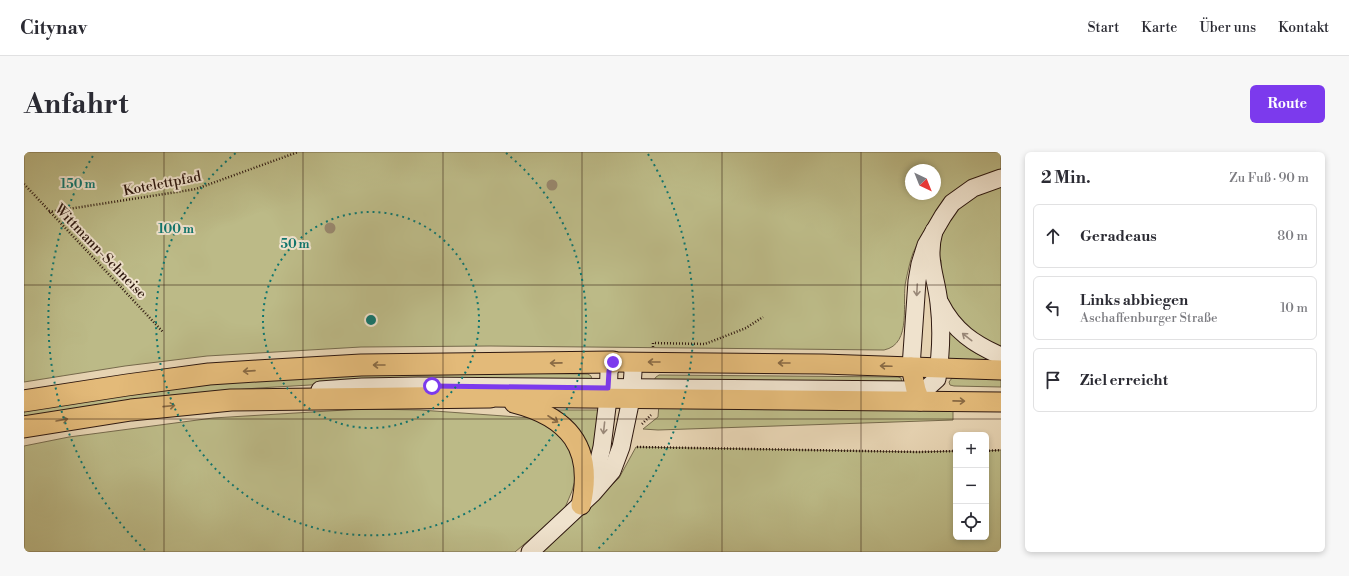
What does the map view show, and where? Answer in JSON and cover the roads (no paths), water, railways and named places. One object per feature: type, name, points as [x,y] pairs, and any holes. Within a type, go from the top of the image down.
[{"type":"highway","points":[[24,401],[209,374],[361,365],[622,362]]},
{"type":"highway","points":[[24,427],[131,410],[231,400],[490,397]]},
{"type":"main road","points":[[918,396],[911,367],[920,264],[923,252],[943,216],[952,204],[973,188],[1001,178]]},
{"type":"main road","points":[[918,396],[937,379],[939,368],[941,342],[939,301],[932,270],[930,252],[934,231]]},
{"type":"main road","points":[[939,301],[954,326],[963,334],[980,346],[1001,356]]},
{"type":"main road","points":[[530,552],[601,485],[612,470],[621,447],[632,393],[633,372],[622,362]]},
{"type":"main road","points":[[581,505],[591,487],[598,469],[608,393],[609,371],[622,362],[824,364],[1001,370]]},
{"type":"main road","points":[[231,400],[362,386],[418,386],[608,393]]},
{"type":"main road","points":[[490,397],[632,393],[918,396],[1001,402]]},
{"type":"main road","points":[[490,397],[546,414],[559,423],[570,434],[578,447],[584,467],[585,489],[581,505]]}]
